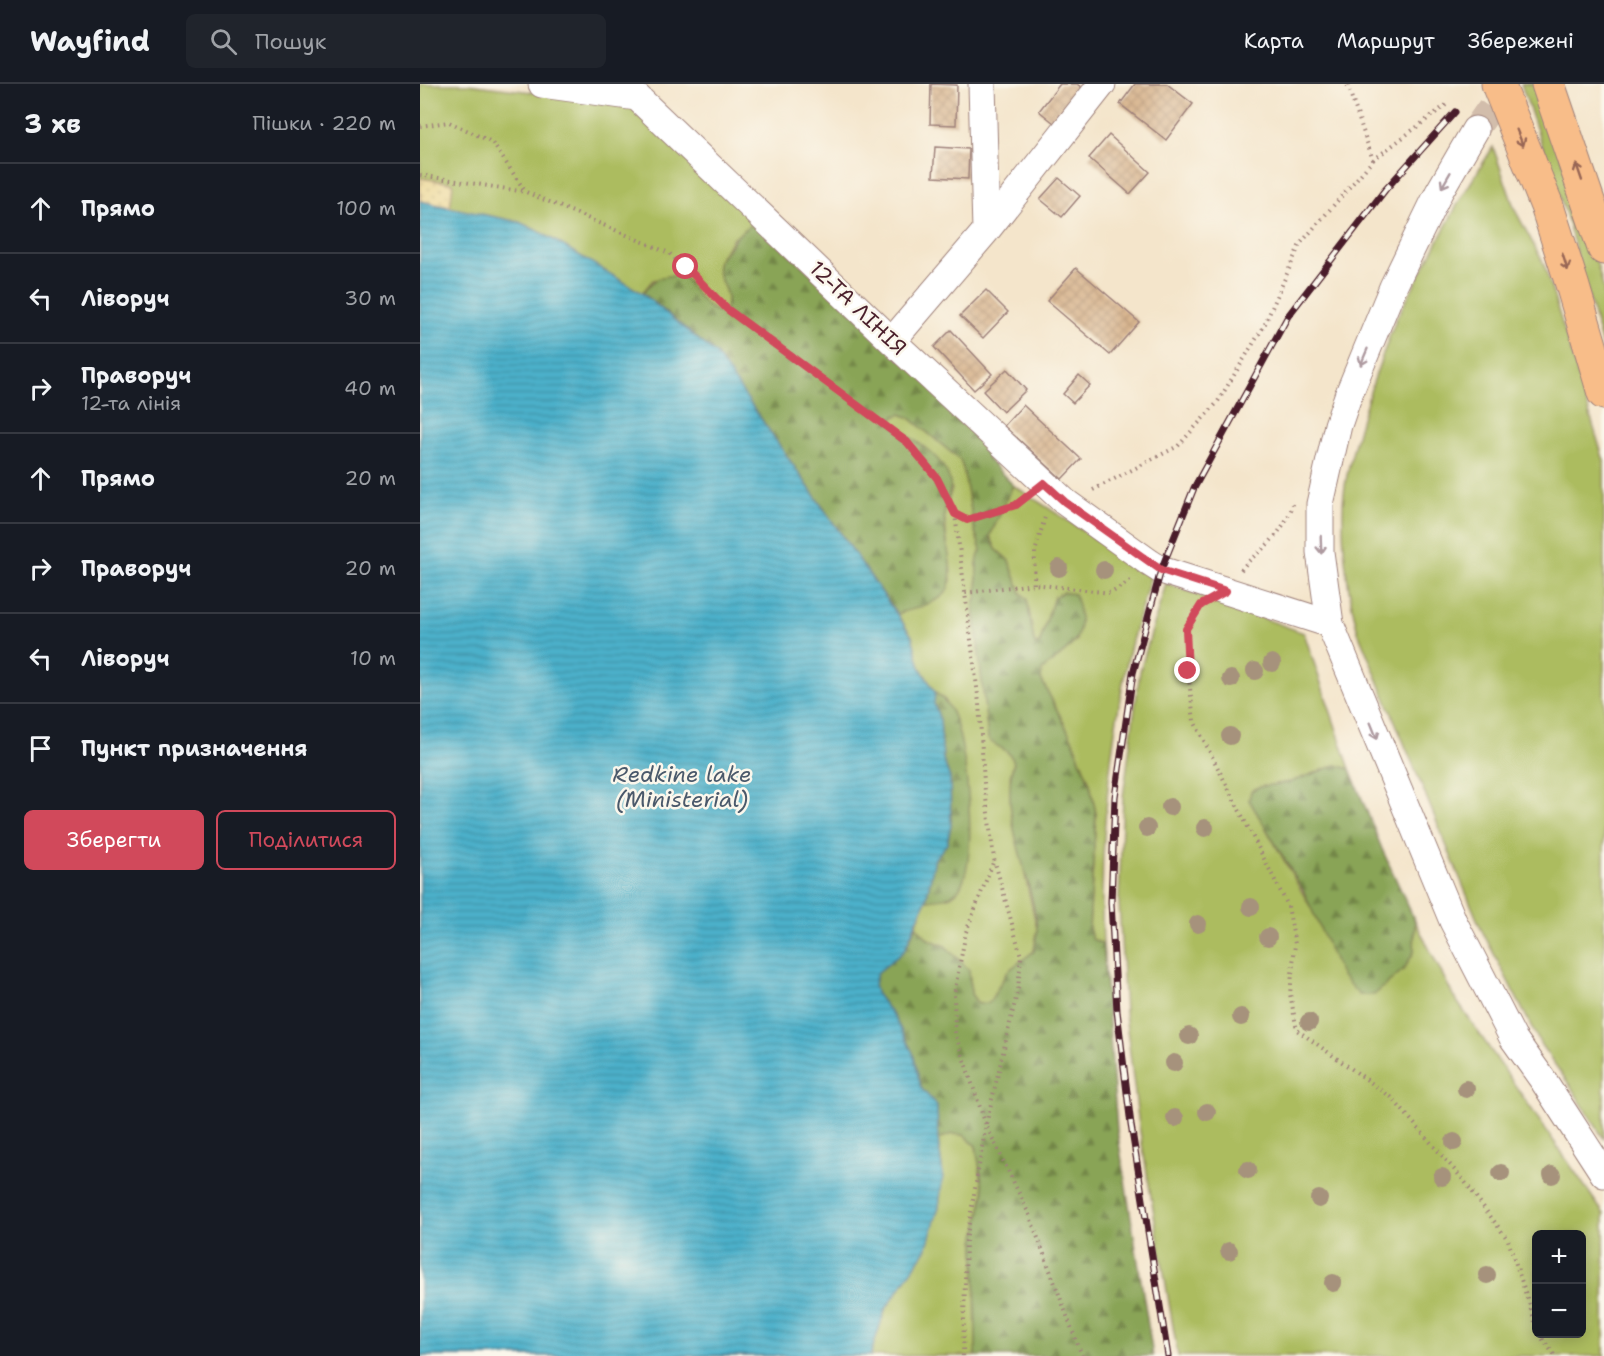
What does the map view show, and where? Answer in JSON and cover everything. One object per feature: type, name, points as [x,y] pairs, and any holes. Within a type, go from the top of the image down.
[{"type":"main road","points":[[1498,84],[1547,206],[1604,393]]},
{"type":"main road","points":[[1548,84],[1604,248]]},
{"type":"street","name":"12-ТА ЛІНІЯ","points":[[542,84],[637,90],[892,341],[1044,483],[1065,502],[1156,567],[1330,624]]},
{"type":"street","points":[[982,84],[986,231]]},
{"type":"street","points":[[892,341],[986,231],[1102,84]]},
{"type":"street","points":[[1475,130],[1439,192],[1393,288],[1338,425],[1320,504],[1320,552],[1330,624],[1453,921],[1513,1038],[1604,1174]]},
{"type":"path","points":[[1347,84],[1373,160]]},
{"type":"path","points":[[1034,584],[1035,552],[1045,516],[1065,502],[1109,483],[1178,446],[1217,403],[1264,326],[1300,244],[1373,160],[1446,105]]},
{"type":"path","points":[[420,126],[449,122],[492,142],[526,192]]},
{"type":"path","points":[[420,175],[526,192],[669,253],[727,309],[907,442],[937,478],[955,514],[979,703],[984,783],[994,859],[1021,956],[1018,989],[986,1125],[966,1241],[963,1356]]},
{"type":"path","points":[[955,514],[967,520],[1016,505],[1044,483]]},
{"type":"path","points":[[1294,502],[1291,513],[1269,543],[1248,561],[1226,591],[1201,605],[1186,629],[1194,721],[1288,906],[1295,944],[1290,994],[1297,1030],[1391,1097],[1465,1182],[1508,1240],[1532,1313]]},
{"type":"path","points":[[965,593],[1034,584],[1111,593],[1156,567]]},
{"type":"path","points":[[994,859],[966,932],[954,994],[955,1033],[986,1125],[1029,1214],[1082,1356]]},
{"type":"path","points":[[1542,1338],[1555,1356]]},
{"type":"green space","points":[[420,84],[466,84],[582,98],[635,108],[766,226],[733,238],[721,257],[718,270],[726,291],[725,311],[718,311],[706,305],[683,276],[653,280],[642,293],[542,233],[519,222],[420,201]]},
{"type":"green space","points":[[1521,84],[1536,84],[1596,260],[1604,290],[1604,352],[1566,215]]},
{"type":"green space","points":[[1493,147],[1515,210],[1544,264],[1604,461],[1604,1139],[1541,1045],[1481,929],[1358,632],[1346,572],[1343,526],[1345,484],[1374,379],[1397,317],[1460,200]]},
{"type":"green space","points":[[756,223],[972,424],[988,459],[1013,485],[990,536],[996,549],[1009,561],[1021,593],[1027,599],[1036,645],[1040,642],[1054,597],[1063,592],[1074,594],[1080,618],[1078,635],[1063,654],[1042,670],[1041,679],[1072,739],[1090,784],[1096,814],[1089,928],[1092,939],[1103,944],[1117,1130],[1153,1356],[976,1356],[975,1243],[984,1193],[976,1146],[964,1135],[952,1134],[938,1139],[937,1106],[921,1088],[913,1053],[894,1017],[876,993],[874,984],[877,973],[904,951],[916,926],[928,939],[945,946],[969,970],[971,994],[978,1004],[989,1003],[1008,971],[1034,951],[1037,928],[1034,908],[1010,803],[1010,782],[1014,762],[1006,751],[988,739],[974,605],[977,591],[977,565],[981,550],[960,460],[910,418],[901,414],[895,416],[892,421],[894,426],[936,458],[949,477],[950,491],[944,519],[951,574],[946,592],[937,600],[897,614],[716,354],[643,293],[651,283],[660,278],[683,276],[706,305],[718,311],[725,311],[727,297],[719,276],[719,263],[740,233]]},
{"type":"green space","points":[[901,414],[910,418],[960,460],[963,468],[981,550],[977,565],[977,591],[974,605],[988,738],[1009,753],[1014,762],[1010,777],[1025,875],[1037,929],[1034,952],[1008,971],[989,1003],[978,1004],[971,994],[969,970],[945,946],[928,939],[916,926],[926,900],[951,896],[968,799],[954,718],[945,700],[935,692],[920,667],[912,636],[897,614],[935,600],[951,581],[944,512],[952,489],[894,426],[892,421],[895,416]]},
{"type":"green space","points":[[1013,485],[1151,575],[1127,660],[1114,739],[1106,808],[1102,876],[1103,944],[1091,939],[1089,928],[1096,814],[1090,784],[1072,739],[1041,679],[1041,670],[1077,640],[1054,597],[1040,642],[1037,645],[1034,642],[1027,599],[1021,593],[1009,561],[996,549],[990,536]]},
{"type":"green space","points":[[1166,583],[1304,633],[1350,769],[1336,765],[1291,782],[1259,787],[1250,800],[1311,908],[1414,952],[1415,921],[1454,997],[1604,1214],[1604,1356],[1178,1356],[1139,1126],[1125,1013],[1119,902],[1123,797],[1140,671]]},
{"type":"green space","points":[[935,692],[951,709],[959,733],[967,778],[970,830],[965,874],[959,889],[948,897],[926,900],[935,858],[947,844],[951,825],[950,778],[943,759],[940,720],[934,704]]},
{"type":"green space","points":[[1336,765],[1350,769],[1382,849],[1415,921],[1414,952],[1404,969],[1374,995],[1359,995],[1341,975],[1303,890],[1249,800],[1251,791],[1259,787],[1291,782]]},
{"type":"green space","points":[[952,1134],[964,1135],[976,1146],[984,1193],[975,1243],[976,1356],[870,1356],[885,1310],[926,1250],[943,1175],[938,1139]]},
{"type":"sand","points":[[420,178],[453,183],[450,208],[420,201]]},
{"type":"water","name":"Redkine lake (Ministerial)","points":[[420,201],[519,222],[542,233],[642,293],[716,354],[912,636],[920,667],[935,692],[934,704],[940,720],[943,759],[950,778],[951,825],[947,844],[935,858],[926,900],[904,951],[877,973],[874,984],[876,993],[894,1017],[913,1053],[921,1088],[937,1106],[938,1139],[943,1175],[939,1207],[926,1250],[885,1310],[870,1356],[420,1356]]},
{"type":"building","points":[[931,84],[957,85],[956,125],[930,124]]},
{"type":"building","points":[[1060,84],[1077,84],[1082,88],[1054,123],[1039,111]]},
{"type":"building","points":[[1135,84],[1167,84],[1193,104],[1166,140],[1120,104]]},
{"type":"building","points":[[1109,135],[1150,172],[1130,194],[1089,158]]},
{"type":"building","points":[[935,147],[969,149],[968,179],[933,177]]},
{"type":"building","points":[[1059,178],[1080,196],[1062,217],[1040,199]]},
{"type":"building","points":[[1076,268],[1139,322],[1110,355],[1047,301]]},
{"type":"building","points":[[986,290],[1008,312],[983,338],[960,316]]},
{"type":"building","points":[[951,330],[992,374],[974,390],[934,347]]},
{"type":"building","points":[[1007,369],[1026,390],[1003,412],[983,391]]},
{"type":"building","points":[[1079,375],[1090,385],[1073,403],[1063,394]]},
{"type":"building","points":[[1023,405],[1081,459],[1062,479],[1004,426]]},
{"type":"tunnel","points":[[1475,130],[1507,84]]},
{"type":"railway","points":[[1168,1356],[1131,1125],[1117,1011],[1111,902],[1115,797],[1133,673],[1161,570],[1194,488],[1288,316],[1385,190],[1455,112]]},
{"type":"route","points":[[686,267],[727,309],[907,442],[937,478],[955,514],[967,520],[1016,505],[1044,483],[1065,502],[1161,570],[1226,591],[1201,605],[1186,629],[1188,671]]}]
